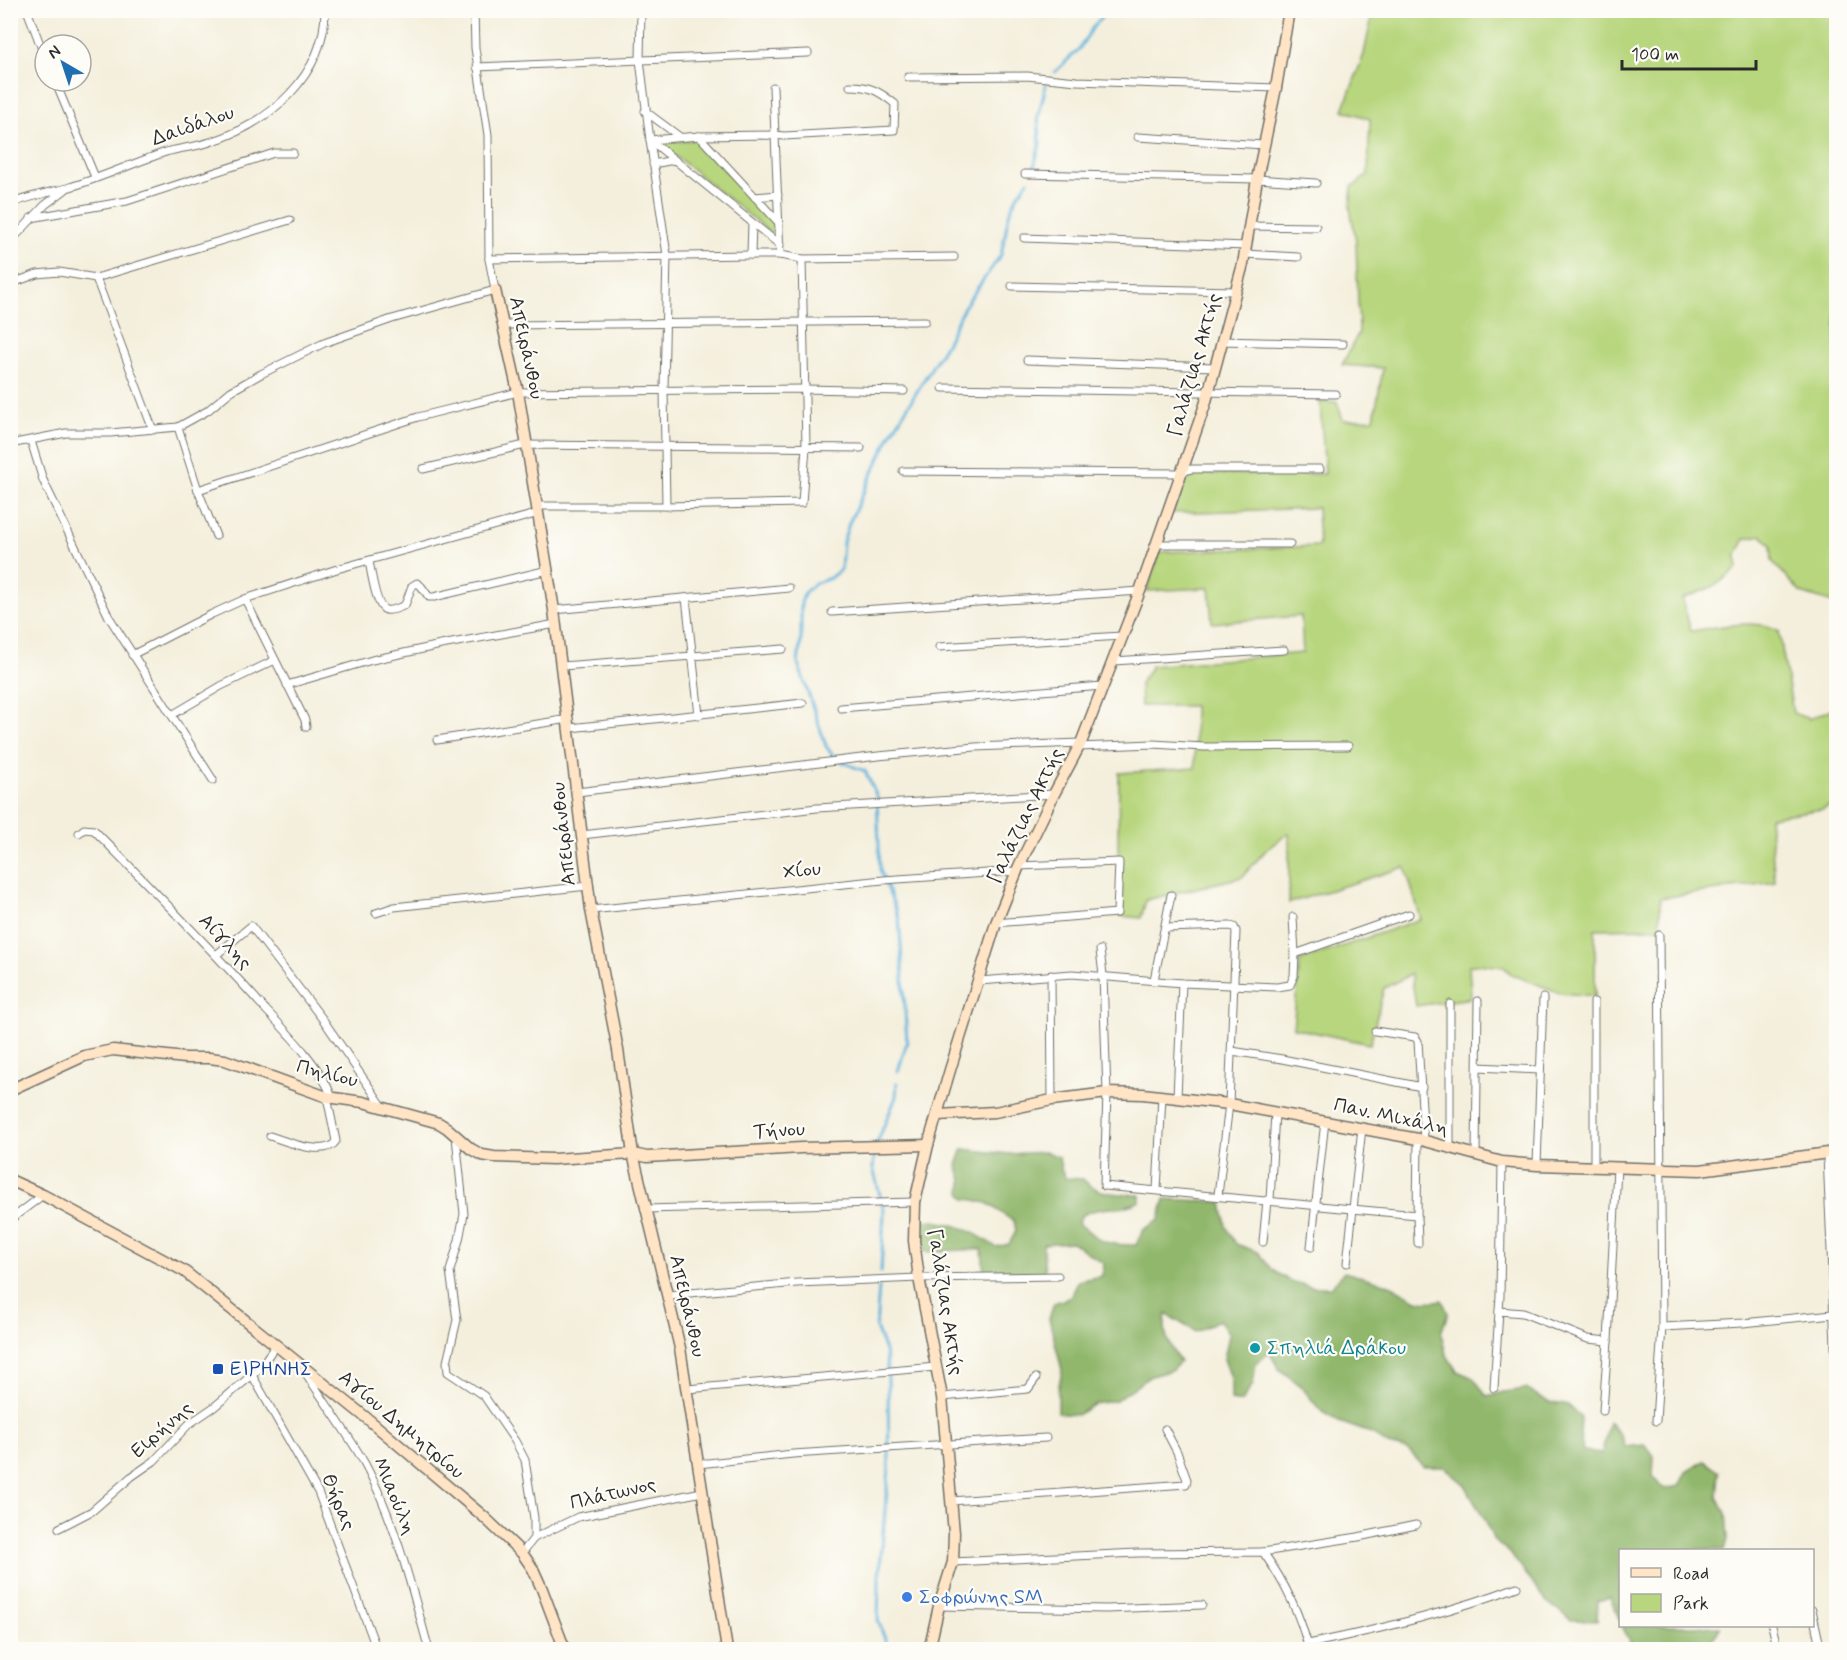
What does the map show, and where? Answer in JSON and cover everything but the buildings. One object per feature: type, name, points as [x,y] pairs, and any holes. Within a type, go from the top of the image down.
[{"type":"street","points":[[27,10],[36,33]]},
{"type":"street","name":"Δαιδάλου","points":[[10,204],[34,195],[68,188],[167,152],[210,142],[245,127],[288,97],[310,69],[325,27],[325,10]]},
{"type":"street","name":"Απειράνθου","points":[[474,10],[477,67],[484,98],[488,135],[489,259],[518,392],[525,445],[548,570],[570,723],[591,910],[618,1050],[633,1154],[680,1348],[727,1650]]},
{"type":"street","points":[[641,10],[640,60],[645,111],[667,255],[664,389],[666,506]]},
{"type":"street","name":"Γαλάζιας Ακτής","points":[[929,1650],[939,1606],[953,1562],[954,1533],[942,1397],[914,1241],[915,1202],[928,1145],[996,924],[1018,868],[1080,745],[1101,686],[1114,660],[1157,544],[1208,393],[1246,250],[1289,10]]},
{"type":"street","points":[[477,67],[808,53]]},
{"type":"street","points":[[908,77],[1027,76],[1077,81],[1276,88]]},
{"type":"street","points":[[650,140],[699,136],[784,136],[894,130],[895,104],[882,93],[866,86],[850,86]]},
{"type":"street","points":[[773,87],[780,255]]},
{"type":"street","points":[[60,93],[94,177]]},
{"type":"street","points":[[645,111],[680,137]]},
{"type":"street","points":[[699,136],[779,223]]},
{"type":"street","points":[[1138,137],[1264,145]]},
{"type":"street","points":[[650,140],[780,245]]},
{"type":"street","points":[[31,218],[127,201],[274,153],[293,153]]},
{"type":"street","points":[[653,164],[674,160]]},
{"type":"street","points":[[1025,174],[1257,179],[1316,183]]},
{"type":"street","points":[[10,242],[31,218],[68,188]]},
{"type":"street","points":[[755,197],[778,195]]},
{"type":"street","points":[[10,284],[37,274],[59,272],[96,278],[290,220]]},
{"type":"street","points":[[751,255],[752,223]]},
{"type":"street","points":[[1250,226],[1316,227]]},
{"type":"street","points":[[1024,238],[1246,250],[1298,257]]},
{"type":"street","points":[[489,259],[667,255],[780,255],[802,259],[954,257]]},
{"type":"street","points":[[132,656],[245,599],[538,510],[802,503],[806,447],[802,259]]},
{"type":"street","points":[[96,278],[153,430]]},
{"type":"street","points":[[1012,286],[1235,291]]},
{"type":"street","points":[[10,444],[79,432],[110,433],[178,427],[207,411],[231,391],[324,343],[392,318],[495,290]]},
{"type":"street","points":[[504,325],[666,322],[804,324],[925,321]]},
{"type":"street","points":[[1222,341],[1343,344]]},
{"type":"street","points":[[1028,360],[1214,367]]},
{"type":"street","points":[[943,388],[1336,394]]},
{"type":"street","points":[[198,490],[418,417],[518,392],[664,389],[904,391]]},
{"type":"street","points":[[178,427],[198,490],[216,536]]},
{"type":"street","points":[[31,441],[43,480],[109,617],[213,780]]},
{"type":"street","points":[[423,469],[525,445],[861,448]]},
{"type":"street","points":[[903,471],[1180,473],[1191,469],[1320,469]]},
{"type":"street","points":[[1157,544],[1290,544]]},
{"type":"street","points":[[369,561],[378,601],[386,610],[397,609],[405,605],[412,586],[417,583],[429,597],[434,597],[548,570]]},
{"type":"street","points":[[554,610],[789,588]]},
{"type":"street","points":[[832,612],[1140,591]]},
{"type":"street","points":[[686,598],[699,715]]},
{"type":"street","points":[[245,599],[305,720],[306,727]]},
{"type":"street","points":[[287,685],[372,660],[556,624]]},
{"type":"street","points":[[939,647],[1122,636]]},
{"type":"street","points":[[562,666],[783,649]]},
{"type":"street","points":[[1114,660],[1284,650]]},
{"type":"street","points":[[172,715],[221,686],[275,660]]},
{"type":"street","points":[[841,708],[1101,686]]},
{"type":"street","points":[[437,740],[570,723],[699,715],[803,703]]},
{"type":"street","points":[[577,792],[716,774],[975,747],[1153,744],[1204,747],[1348,746]]},
{"type":"street","points":[[582,835],[817,808],[1054,794]]},
{"type":"street","name":"Αίγλης","points":[[79,833],[84,829],[94,830],[216,955],[323,1079],[329,1097],[336,1141],[333,1146],[327,1149],[310,1148],[270,1136]]},
{"type":"street","name":"Χίου","points":[[591,910],[872,880],[1119,862],[1117,913],[996,924]]},
{"type":"street","points":[[376,913],[394,907],[588,886]]},
{"type":"street","points":[[1154,980],[1172,895]]},
{"type":"street","points":[[1295,954],[1409,914]]},
{"type":"street","points":[[979,981],[1051,975],[1103,975],[1182,983],[1277,987],[1290,985],[1294,976],[1295,954],[1293,917]]},
{"type":"street","points":[[216,955],[251,926],[324,1021],[383,1107]]},
{"type":"street","points":[[1165,928],[1234,927],[1236,931],[1229,1104],[1218,1195]]},
{"type":"street","points":[[1656,1421],[1662,1327],[1659,935]]},
{"type":"street","points":[[1836,941],[1836,946]]},
{"type":"street","points":[[1100,950],[1107,1093],[1104,1186],[1417,1215]]},
{"type":"street","points":[[1051,975],[1052,1100]]},
{"type":"street","points":[[1177,1096],[1182,983]]},
{"type":"street","points":[[1537,1165],[1543,998]]},
{"type":"street","points":[[1476,1155],[1478,1001]]},
{"type":"street","points":[[1593,1002],[1594,1166]]},
{"type":"street","points":[[1450,1004],[1450,1148]]},
{"type":"street","points":[[1375,1031],[1415,1037],[1418,1041],[1422,1087],[1418,1243]]},
{"type":"street","name":"Πηλίου","points":[[10,1090],[84,1056],[113,1050],[185,1058],[210,1058],[225,1060],[329,1097],[383,1107],[439,1123],[471,1149],[494,1158],[553,1159],[633,1154]]},
{"type":"street","points":[[1232,1051],[1422,1087]]},
{"type":"street","points":[[1478,1067],[1540,1070]]},
{"type":"street","name":"Παν. Μιχάλη","points":[[938,1115],[995,1112],[1052,1100],[1107,1093],[1177,1096],[1229,1104],[1421,1140],[1502,1162],[1537,1165],[1661,1170],[1707,1169],[1784,1157],[1832,1153]]},
{"type":"street","points":[[1157,1190],[1161,1096]]},
{"type":"street","points":[[1263,1242],[1275,1113]]},
{"type":"street","points":[[1311,1247],[1325,1121]]},
{"type":"street","points":[[1347,1263],[1362,1128]]},
{"type":"street","points":[[456,1137],[464,1214],[450,1271],[457,1320],[447,1362],[448,1372],[484,1396],[498,1414],[525,1460],[534,1518],[534,1538],[522,1553]]},
{"type":"street","name":"Τήνου","points":[[633,1154],[647,1157],[801,1148],[928,1145]]},
{"type":"street","points":[[1832,1153],[1833,1314],[1836,1370]]},
{"type":"street","points":[[1494,1388],[1499,1311],[1502,1162]]},
{"type":"street","points":[[1603,1411],[1617,1167]]},
{"type":"street","name":"Αγίου Δημητρίου","points":[[10,1180],[44,1195],[184,1271],[369,1420],[483,1516],[522,1553],[542,1589],[565,1650]]},
{"type":"street","points":[[10,1220],[44,1195]]},
{"type":"street","points":[[645,1209],[915,1202]]},
{"type":"street","points":[[668,1295],[797,1283],[1058,1276]]},
{"type":"street","points":[[1499,1311],[1523,1313],[1588,1339],[1608,1341]]},
{"type":"street","points":[[1662,1327],[1743,1323],[1833,1314]]},
{"type":"street","name":"Ειρήνης","points":[[59,1528],[92,1511],[131,1477],[154,1461],[189,1424],[214,1407],[252,1375],[276,1345]]},
{"type":"street","points":[[687,1389],[936,1367]]},
{"type":"street","name":"Μιαούλη","points":[[302,1368],[365,1465],[386,1512],[404,1564],[429,1650]]},
{"type":"street","name":"Θήρας","points":[[252,1375],[318,1492],[377,1650]]},
{"type":"street","points":[[942,1397],[1028,1389],[1036,1378]]},
{"type":"street","points":[[951,1502],[1186,1484],[1187,1480],[1177,1452],[1165,1429]]},
{"type":"street","points":[[698,1464],[793,1454],[1046,1438]]},
{"type":"street","name":"Πλάτωνος","points":[[534,1538],[578,1517],[702,1492]]},
{"type":"street","points":[[953,1562],[1137,1552],[1263,1552],[1416,1525]]},
{"type":"street","points":[[1263,1552],[1295,1607],[1308,1647],[1424,1617],[1517,1587]]},
{"type":"street","points":[[939,1606],[1107,1609],[1202,1605]]},
{"type":"street","points":[[1814,1618],[1821,1650]]},
{"type":"street","points":[[1773,1627],[1778,1650]]},
{"type":"green space","points":[[1373,11],[1836,11],[1836,604],[1801,593],[1772,561],[1771,545],[1761,535],[1745,539],[1737,554],[1737,569],[1716,585],[1682,599],[1691,631],[1748,624],[1770,627],[1779,631],[1793,713],[1809,719],[1836,707],[1836,803],[1823,809],[1769,817],[1775,882],[1660,898],[1660,928],[1595,929],[1595,996],[1560,993],[1511,974],[1504,967],[1479,964],[1469,966],[1471,998],[1416,1006],[1411,974],[1384,988],[1370,1044],[1293,1028],[1300,961],[1421,919],[1405,867],[1289,903],[1289,833],[1267,849],[1242,877],[1146,900],[1141,918],[1121,916],[1118,844],[1119,773],[1195,768],[1194,706],[1141,706],[1140,684],[1151,666],[1303,653],[1301,616],[1212,623],[1209,588],[1147,591],[1160,552],[1319,546],[1317,508],[1172,513],[1187,477],[1195,474],[1325,474],[1320,402],[1337,402],[1343,420],[1374,419],[1383,368],[1342,365],[1359,332],[1356,241],[1350,208],[1352,187],[1368,175],[1370,119],[1343,110],[1364,54]]},
{"type":"green space","points":[[697,140],[775,224],[776,237],[658,142]]},
{"type":"green space","points":[[963,1149],[1008,1154],[1046,1152],[1059,1157],[1065,1178],[1083,1179],[1102,1191],[1140,1195],[1140,1201],[1133,1204],[1095,1210],[1081,1216],[1078,1224],[1106,1242],[1136,1245],[1143,1230],[1159,1220],[1165,1199],[1222,1202],[1226,1226],[1236,1244],[1258,1252],[1272,1270],[1290,1281],[1312,1287],[1331,1287],[1344,1272],[1376,1280],[1415,1300],[1425,1302],[1442,1300],[1448,1313],[1441,1333],[1446,1354],[1457,1371],[1474,1378],[1487,1397],[1526,1389],[1551,1403],[1568,1405],[1581,1417],[1580,1435],[1583,1451],[1602,1453],[1609,1422],[1621,1435],[1625,1447],[1644,1445],[1654,1456],[1653,1476],[1664,1489],[1679,1486],[1686,1472],[1704,1461],[1719,1472],[1717,1497],[1726,1513],[1728,1539],[1725,1549],[1619,1549],[1619,1619],[1610,1597],[1598,1601],[1597,1621],[1571,1620],[1546,1601],[1510,1553],[1494,1541],[1465,1485],[1444,1467],[1424,1467],[1408,1450],[1388,1445],[1371,1433],[1339,1422],[1320,1410],[1300,1385],[1279,1369],[1269,1352],[1256,1363],[1253,1384],[1242,1402],[1231,1400],[1231,1378],[1224,1359],[1229,1335],[1219,1320],[1196,1332],[1166,1314],[1167,1340],[1180,1362],[1172,1370],[1151,1376],[1116,1400],[1095,1404],[1077,1415],[1058,1413],[1058,1391],[1062,1370],[1049,1319],[1054,1303],[1071,1297],[1078,1281],[1102,1276],[1104,1264],[1072,1242],[1043,1244],[1045,1273],[984,1274],[982,1249],[924,1252],[924,1220],[962,1228],[996,1247],[1009,1244],[1016,1231],[1014,1221],[993,1207],[966,1199],[961,1193],[962,1180],[957,1165]]},
{"type":"green space","points":[[1623,1627],[1720,1627],[1707,1649],[1620,1649],[1631,1643]]},
{"type":"waterway","points":[[1055,72],[1079,49],[1093,27],[1108,10]]},
{"type":"waterway","points":[[1034,167],[1040,143],[1038,118],[1046,85]]},
{"type":"waterway","points":[[898,1071],[907,1042],[900,931],[899,919],[880,870],[877,797],[865,771],[838,759],[826,746],[798,663],[801,640],[801,603],[805,592],[814,584],[830,578],[841,569],[843,542],[849,523],[891,434],[946,344],[964,307],[1001,255],[1009,214],[1016,198],[1028,181]]},
{"type":"waterway","points":[[877,1143],[896,1097],[897,1083]]},
{"type":"waterway","points":[[875,1149],[873,1168],[884,1211],[881,1272]]},
{"type":"waterway","points":[[879,1287],[876,1328],[885,1351],[888,1377],[889,1468],[879,1578],[878,1620],[888,1648]]},
{"type":"place","name":"Σπηλιά Δράκου","points":[[1255,1348]]},
{"type":"place","name":"ΕΙΡΗΝΗΣ","points":[[218,1369]]},
{"type":"place","name":"Σοφρώνης SM","points":[[907,1597]]}]
